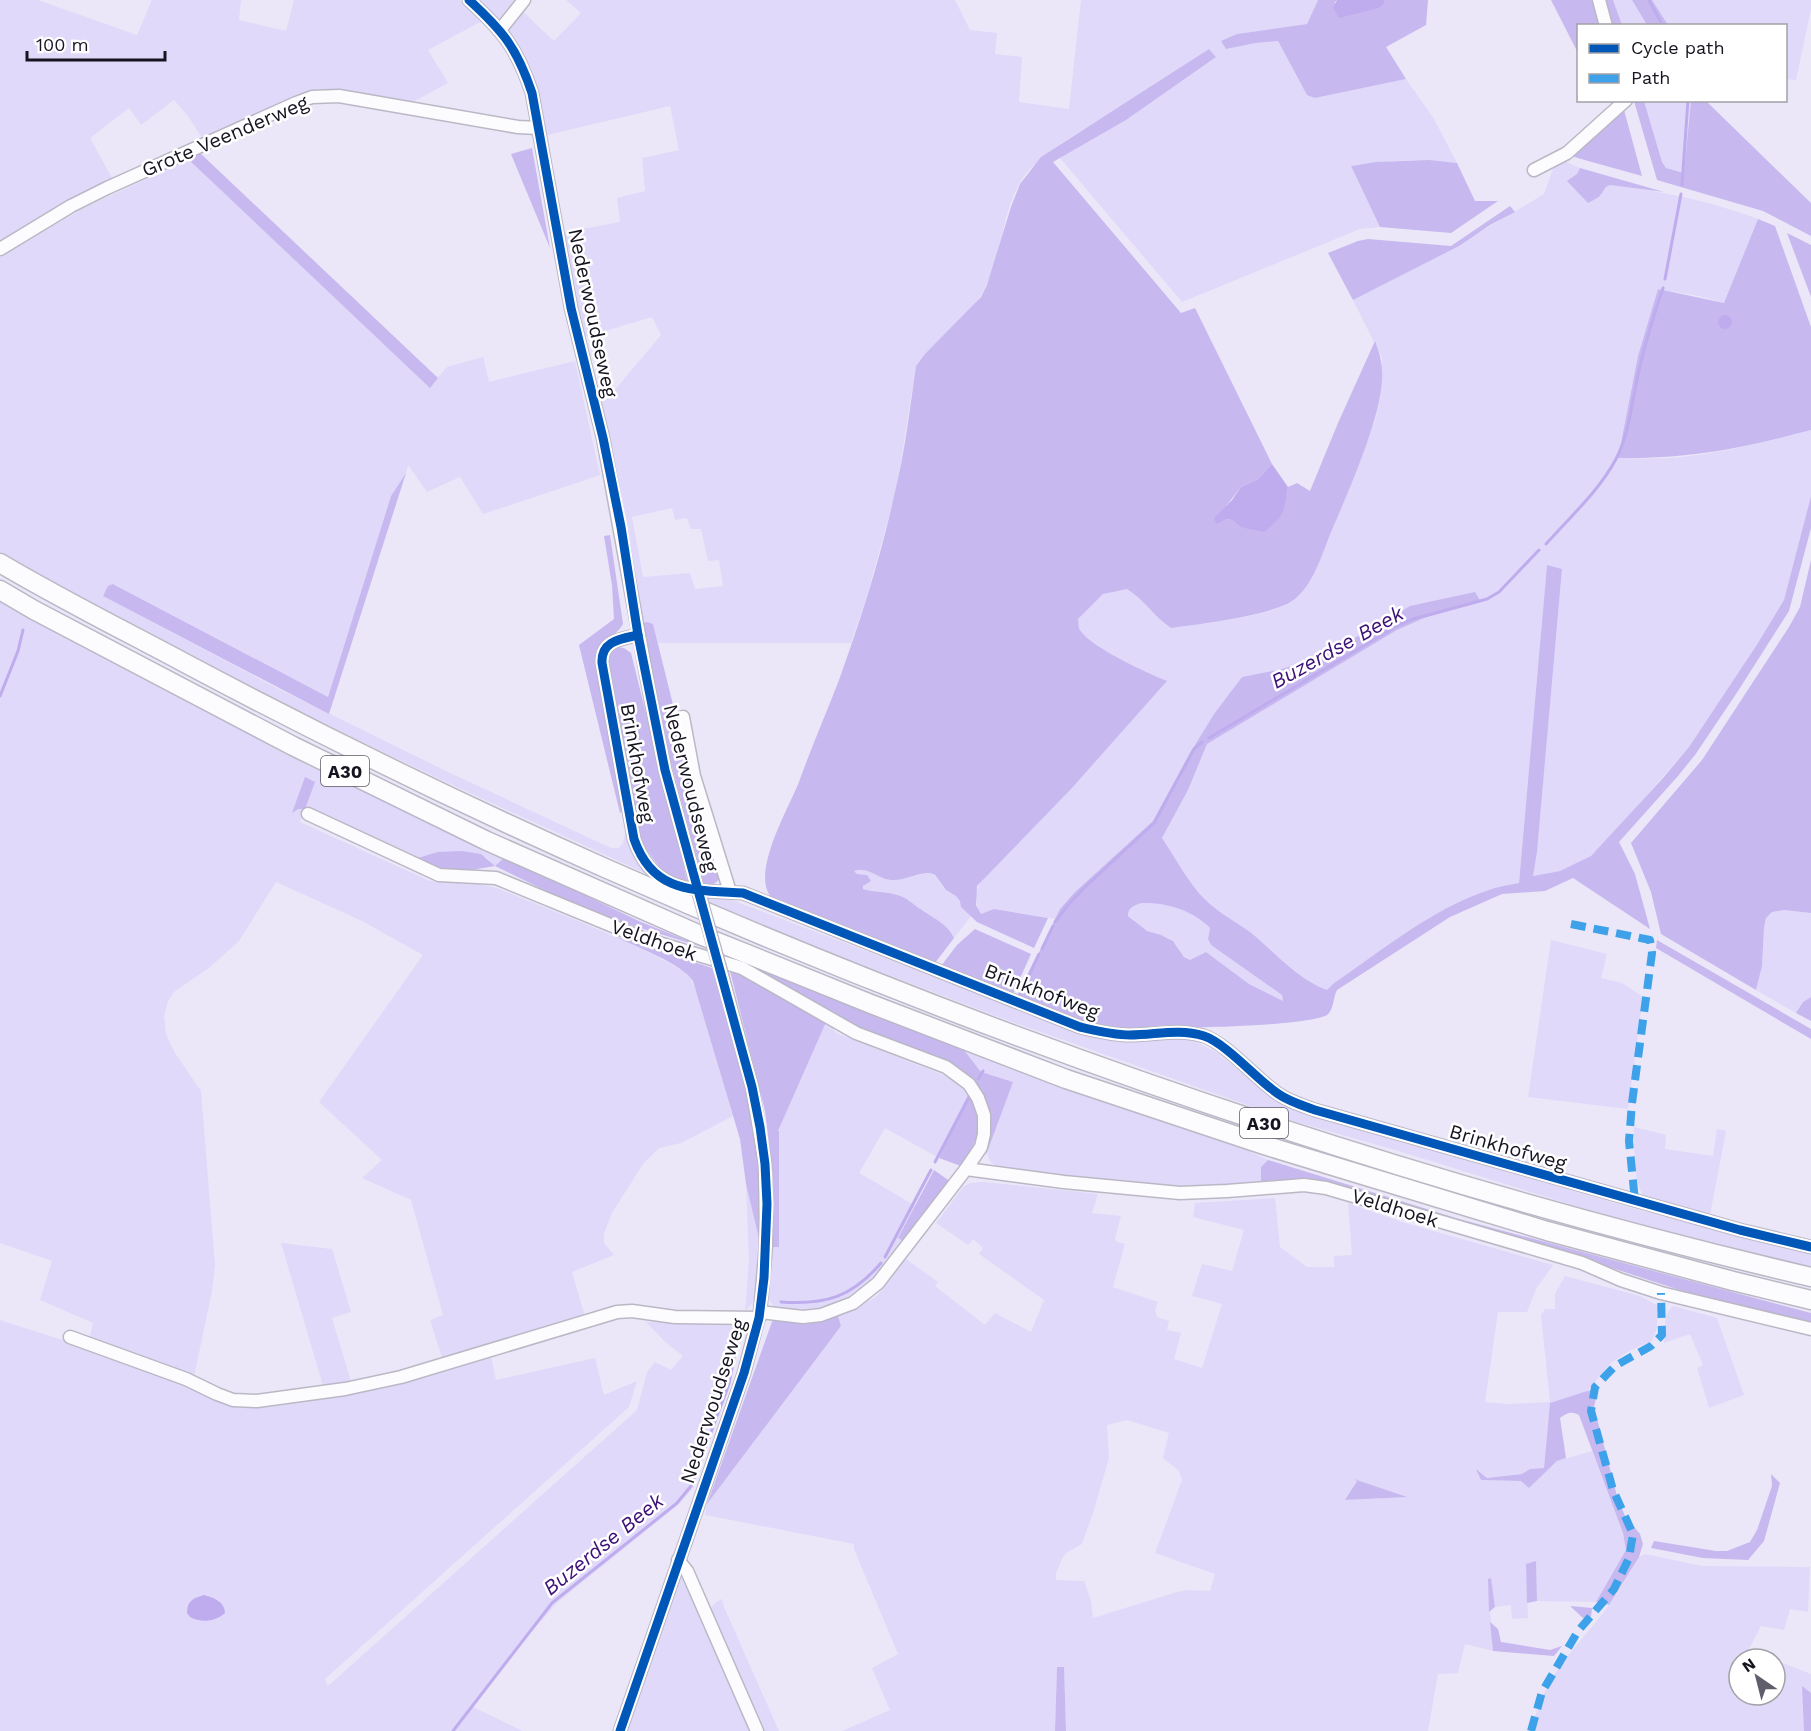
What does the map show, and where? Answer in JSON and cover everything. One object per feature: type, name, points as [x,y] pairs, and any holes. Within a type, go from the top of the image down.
[{"type":"highway","name":"A30","points":[[0,563],[44,589],[304,726],[499,821],[688,904],[882,985],[1074,1056],[1298,1134],[1550,1209],[1728,1258],[1811,1277]]},
{"type":"highway","name":"A30","points":[[0,590],[293,746],[487,841],[700,935],[871,1004],[1066,1078],[1267,1146],[1547,1231],[1811,1300]]},
{"type":"street","name":"Nederwoudseweg","points":[[469,0],[510,43],[523,67],[532,93],[571,308],[621,527],[638,635],[665,770],[752,1087],[765,1164],[766,1245],[759,1315],[744,1373],[620,1731]]},
{"type":"street","points":[[500,30],[524,0]]},
{"type":"street","points":[[1599,0],[1605,24]]},
{"type":"street","name":"Grote Veenderweg","points":[[0,249],[71,206],[106,188],[312,97],[339,96],[518,127],[538,128]]},
{"type":"street","points":[[1534,170],[1567,153],[1624,102]]},
{"type":"street","name":"Brinkhofweg","points":[[638,635],[609,644],[603,650],[601,657],[637,849],[652,869],[672,884],[690,890],[742,893],[1080,1027],[1108,1034],[1132,1035],[1184,1031],[1206,1036],[1275,1092],[1315,1110],[1740,1230],[1811,1247]]},
{"type":"street","points":[[683,717],[694,776],[730,892]]},
{"type":"street","name":"Veldhoek","points":[[308,814],[439,875],[496,878],[642,938],[742,968],[856,1033],[946,1067],[969,1084],[978,1098],[984,1115],[981,1148],[878,1283],[853,1303],[821,1315],[803,1317],[759,1315]]},
{"type":"street","name":"Veldhoek","points":[[966,1169],[1179,1193],[1304,1185],[1326,1188],[1582,1263],[1621,1280],[1661,1293],[1811,1329]]},
{"type":"street","name":"Nederwoudseweg","points":[[70,1337],[186,1379],[233,1400],[257,1401],[345,1389],[402,1377],[617,1312],[632,1311],[675,1317],[759,1315]]},
{"type":"street","points":[[678,1560],[687,1571],[757,1731]]},
{"type":"shaded area","points":[[0,0],[38,0],[137,35],[152,0],[241,0],[239,20],[286,31],[294,0],[460,0],[482,21],[428,50],[448,83],[409,104],[312,91],[298,94],[202,138],[174,100],[141,125],[129,108],[90,138],[112,178],[55,207],[0,241]]},
{"type":"shaded area","points":[[476,0],[514,0],[498,20]]},
{"type":"shaded area","points":[[566,0],[955,0],[970,30],[997,33],[995,54],[1022,57],[1019,102],[1069,109],[1081,0],[1318,0],[1307,24],[1237,34],[1227,49],[1278,41],[1302,86],[1315,98],[1406,79],[1434,119],[1457,163],[1404,161],[1351,166],[1380,227],[1360,229],[1182,302],[1060,158],[1126,120],[1216,57],[1209,49],[1062,143],[1030,169],[1021,181],[1008,210],[996,259],[985,288],[970,309],[916,366],[896,492],[851,643],[658,643],[653,624],[641,623],[598,398],[614,391],[661,335],[652,317],[582,338],[561,233],[620,222],[617,198],[645,191],[642,158],[679,150],[670,106],[543,136],[533,89],[506,27],[519,8],[554,41],[581,13]],"holes":[[[672,508],[675,520],[687,518],[691,529],[701,529],[708,561],[719,560],[723,586],[695,589],[690,573],[643,577],[632,517]]]},
{"type":"shaded area","points":[[1318,0],[1337,0],[1334,3],[1385,3],[1384,0],[1428,0],[1426,25],[1386,47],[1406,79],[1315,98],[1307,95],[1278,41],[1226,49],[1221,41],[1237,34],[1307,24]]},
{"type":"shaded area","points":[[1337,0],[1384,0],[1385,3],[1378,8],[1339,18],[1333,8]]},
{"type":"shaded area","points":[[1551,0],[1595,0],[1602,24],[1577,24],[1577,51]]},
{"type":"shaded area","points":[[1605,0],[1613,0],[1622,24],[1612,24]]},
{"type":"shaded area","points":[[1613,0],[1632,0],[1646,24],[1622,24]]},
{"type":"shaded area","points":[[1632,0],[1652,0],[1667,24],[1646,24]]},
{"type":"shaded area","points":[[1652,0],[1811,0],[1796,80],[1787,79],[1787,24],[1667,24]]},
{"type":"shaded area","points":[[1209,49],[1216,57],[1126,120],[1053,162],[1181,313],[1195,308],[1272,464],[1258,479],[1241,487],[1226,506],[1226,519],[1232,520],[1240,527],[1286,496],[1288,487],[1297,483],[1310,491],[1375,341],[1381,360],[1382,376],[1377,411],[1360,463],[1312,577],[1295,599],[1285,605],[1254,615],[1171,628],[1127,589],[1103,594],[1078,619],[1079,628],[1093,643],[1167,681],[1072,788],[977,886],[976,905],[981,914],[994,909],[1048,918],[1034,948],[977,922],[961,907],[956,896],[946,890],[935,875],[930,873],[891,880],[869,871],[854,871],[857,874],[867,875],[871,881],[863,886],[863,889],[904,897],[948,929],[954,938],[935,963],[774,900],[767,890],[765,876],[767,860],[839,680],[870,587],[899,477],[916,366],[981,297],[1020,184],[1041,157]]},
{"type":"shaded area","points":[[1634,102],[1644,102],[1662,162],[1666,168],[1684,173],[1691,102],[1707,102],[1811,203],[1811,236],[1763,211],[1657,180]]},
{"type":"shaded area","points":[[1644,102],[1691,102],[1685,173],[1666,168],[1662,162]]},
{"type":"shaded area","points":[[1624,110],[1642,176],[1574,157],[1576,152]]},
{"type":"shaded area","points":[[532,148],[550,248],[511,154]]},
{"type":"shaded area","points":[[200,153],[438,378],[430,388],[188,159]]},
{"type":"shaded area","points":[[188,159],[430,387],[447,367],[483,357],[489,382],[575,361],[600,475],[483,514],[460,477],[427,492],[408,465],[406,473],[391,496],[328,697],[114,584],[103,596],[275,687],[446,771],[611,848],[619,848],[623,843],[626,829],[645,873],[318,721],[157,639],[0,551],[0,257],[82,209]]},
{"type":"shaded area","points":[[1429,160],[1457,163],[1475,201],[1498,201],[1451,233],[1380,227],[1351,166],[1376,162]]},
{"type":"shaded area","points":[[1566,162],[1580,168],[1577,174],[1599,197],[1610,185],[1703,202],[1758,219],[1724,303],[1658,289],[1638,356],[1618,457],[1642,459],[1691,456],[1811,430],[1811,496],[1784,600],[1689,747],[1591,856],[1560,871],[1533,876],[1562,569],[1547,565],[1519,883],[1494,888],[1445,909],[1376,953],[1334,983],[1328,991],[1306,980],[1250,932],[1210,904],[1193,886],[1162,838],[1188,790],[1207,744],[1397,630],[1424,618],[1480,602],[1475,592],[1310,660],[1282,669],[1242,677],[1214,714],[1153,821],[1075,892],[1055,919],[994,909],[981,914],[976,894],[985,876],[1072,788],[1166,682],[1105,651],[1079,628],[1078,619],[1103,593],[1127,589],[1171,628],[1253,615],[1284,606],[1294,600],[1305,588],[1313,574],[1362,454],[1380,399],[1382,358],[1353,300],[1450,249],[1544,194],[1555,163]]},
{"type":"shaded area","points":[[1580,168],[1664,192],[1610,185],[1599,197],[1588,203],[1567,181],[1577,174]]},
{"type":"shaded area","points":[[1510,206],[1515,212],[1490,225],[1459,246],[1353,300],[1328,253],[1368,239],[1451,246]]},
{"type":"shaded area","points":[[1758,219],[1775,226],[1811,327],[1811,430],[1716,451],[1669,457],[1618,458],[1638,356],[1658,289],[1724,303]]},
{"type":"shaded area","points":[[1787,233],[1811,245],[1811,297]]},
{"type":"shaded area","points":[[1722,315],[1728,315],[1732,322],[1728,329],[1722,329],[1718,325],[1718,319]]},
{"type":"shaded area","points":[[1272,464],[1288,487],[1280,517],[1264,532],[1240,527],[1232,520],[1226,519],[1217,524],[1214,519],[1241,487],[1258,479]]},
{"type":"shaded area","points":[[406,473],[329,714],[103,596],[108,586],[113,584],[328,697],[391,496]]},
{"type":"shaded area","points":[[1811,496],[1811,528],[1789,611],[1695,755],[1619,842],[1635,874],[1650,929],[1573,878],[1545,891],[1502,894],[1450,917],[1337,990],[1329,1013],[1318,1018],[1242,1026],[1163,1025],[1113,1029],[1071,1017],[1018,996],[1060,909],[1075,892],[1153,821],[1214,714],[1242,677],[1282,669],[1310,660],[1339,647],[1410,606],[1475,592],[1481,602],[1424,618],[1397,630],[1207,744],[1188,790],[1162,838],[1193,886],[1210,904],[1250,932],[1296,972],[1327,990],[1399,937],[1446,909],[1494,888],[1519,883],[1547,565],[1562,569],[1533,876],[1560,871],[1591,856],[1663,778],[1689,747],[1784,600]],"holes":[[[1150,903],[1178,908],[1195,916],[1210,928],[1208,939],[1211,945],[1282,995],[1283,1001],[1249,984],[1206,952],[1190,960],[1184,957],[1173,941],[1147,931],[1128,916],[1130,909],[1134,906]]]},
{"type":"shaded area","points":[[610,535],[623,624],[596,651],[626,808],[620,813],[579,645],[614,619],[612,585],[604,536]]},
{"type":"shaded area","points":[[1811,560],[1811,913],[1784,910],[1772,912],[1766,918],[1762,966],[1756,990],[1661,934],[1651,892],[1631,843],[1702,760],[1789,627],[1800,607]]},
{"type":"shaded area","points":[[0,601],[211,715],[505,857],[495,866],[486,857],[411,860],[304,810],[300,822],[430,881],[497,888],[619,939],[689,974],[699,998],[733,1116],[681,1143],[659,1148],[643,1164],[612,1213],[604,1234],[604,1243],[614,1255],[572,1272],[586,1320],[443,1361],[430,1320],[443,1315],[411,1200],[362,1178],[382,1160],[319,1102],[423,955],[362,921],[276,882],[239,941],[209,968],[175,991],[168,1001],[164,1016],[166,1034],[175,1053],[201,1091],[215,1265],[212,1291],[194,1377],[89,1340],[93,1323],[40,1300],[52,1261],[0,1243]]},
{"type":"shaded area","points":[[647,622],[653,624],[681,737],[682,754],[720,867],[721,876],[714,884],[705,888],[656,708],[641,624]]},
{"type":"shaded area","points":[[617,647],[624,648],[631,653],[688,884],[664,873],[640,841],[608,659],[612,650]]},
{"type":"shaded area","points":[[305,777],[315,782],[305,809],[298,809],[292,813]]},
{"type":"shaded area","points":[[462,851],[481,854],[495,866],[465,871],[445,871],[411,860],[438,852]]},
{"type":"shaded area","points":[[505,857],[641,922],[706,948],[591,913],[495,866]]},
{"type":"shaded area","points":[[857,869],[870,871],[890,880],[930,873],[947,891],[959,898],[971,916],[954,938],[944,924],[904,897],[863,889],[867,875],[857,874],[854,871]]},
{"type":"shaded area","points":[[696,896],[724,897],[1102,1039],[1123,1041],[1179,1039],[1196,1042],[1216,1052],[1277,1101],[1294,1110],[1635,1209],[1811,1253],[1811,1269],[1618,1219],[1290,1120],[1007,1020],[788,937]]},
{"type":"shaded area","points":[[1141,903],[1178,908],[1195,916],[1210,928],[1208,939],[1211,945],[1282,995],[1283,1001],[1249,984],[1206,952],[1190,960],[1174,942],[1144,929],[1128,916],[1130,909]]},
{"type":"shaded area","points":[[1784,910],[1811,913],[1811,997],[1803,1002],[1796,1013],[1756,990],[1762,966],[1766,918],[1772,912]]},
{"type":"shaded area","points":[[975,929],[1031,954],[1013,994],[941,966],[957,945]]},
{"type":"shaded area","points":[[614,936],[712,968],[750,1090],[762,1192],[761,1247],[746,1184],[740,1139],[693,981],[669,962]]},
{"type":"shaded area","points":[[1551,940],[1607,954],[1601,978],[1622,983],[1643,997],[1628,1109],[1528,1097]]},
{"type":"shaded area","points":[[1657,940],[1811,1029],[1811,1039],[1656,948]]},
{"type":"shaded area","points":[[712,950],[963,1049],[981,1072],[1013,1082],[986,1155],[988,1124],[973,1085],[714,957]]},
{"type":"shaded area","points":[[730,971],[750,976],[827,1020],[778,1131],[779,1247],[771,1247],[773,1176],[765,1111]]},
{"type":"shaded area","points":[[1811,997],[1811,1021],[1796,1013],[1803,1002]]},
{"type":"shaded area","points":[[827,1020],[836,1033],[951,1078],[969,1095],[939,1158],[885,1128],[859,1173],[916,1206],[899,1238],[907,1243],[877,1281],[856,1297],[834,1305],[799,1309],[775,1308],[767,1297],[771,1247],[779,1247],[778,1131]]},
{"type":"shaded area","points":[[963,1049],[1236,1145],[1268,1160],[1261,1167],[1261,1187],[1204,1190],[1072,1178],[998,1168],[988,1155],[990,1144],[981,1072]]},
{"type":"shaded area","points":[[969,1095],[978,1124],[972,1148],[961,1166],[939,1158]]},
{"type":"shaded area","points":[[1634,1127],[1666,1135],[1665,1149],[1713,1156],[1717,1129],[1726,1131],[1710,1215],[1645,1198],[1636,1174]]},
{"type":"shaded area","points":[[1268,1160],[1459,1219],[1811,1313],[1811,1324],[1692,1294],[1318,1181],[1261,1187],[1261,1167]]},
{"type":"shaded area","points":[[934,1170],[951,1182],[907,1243],[898,1238]]},
{"type":"shaded area","points":[[984,1182],[1098,1194],[1092,1213],[1121,1216],[1115,1239],[1125,1244],[1113,1287],[1158,1302],[1155,1310],[1157,1317],[1169,1321],[1167,1330],[1181,1333],[1174,1359],[1202,1368],[1222,1304],[1192,1296],[1202,1264],[1232,1271],[1244,1230],[1193,1217],[1195,1203],[1275,1198],[1280,1247],[1307,1267],[1334,1267],[1334,1256],[1352,1255],[1348,1203],[1402,1222],[1553,1265],[1536,1289],[1527,1312],[1498,1312],[1485,1402],[1508,1404],[1550,1402],[1541,1315],[1545,1309],[1555,1309],[1555,1294],[1565,1276],[1640,1296],[1658,1306],[1657,1328],[1652,1341],[1629,1351],[1611,1363],[1587,1391],[1550,1403],[1544,1468],[1530,1469],[1522,1474],[1487,1478],[1478,1470],[1481,1480],[1521,1481],[1529,1488],[1557,1461],[1592,1451],[1623,1533],[1626,1550],[1596,1602],[1537,1601],[1536,1562],[1526,1564],[1528,1618],[1512,1619],[1511,1605],[1495,1607],[1491,1579],[1488,1580],[1493,1651],[1465,1644],[1458,1673],[1438,1674],[1428,1731],[1066,1731],[1064,1668],[1057,1667],[1055,1731],[842,1731],[890,1710],[872,1668],[898,1654],[854,1549],[854,1544],[705,1515],[707,1504],[841,1326],[838,1316],[876,1297],[906,1259],[938,1282],[935,1286],[985,1325],[995,1313],[1031,1332],[1044,1300],[979,1254],[983,1248],[973,1239],[968,1245],[936,1223],[963,1187],[970,1183]],"holes":[[[1127,1420],[1169,1433],[1163,1458],[1179,1471],[1182,1480],[1155,1553],[1215,1574],[1210,1591],[1177,1592],[1093,1618],[1091,1601],[1084,1581],[1056,1580],[1056,1573],[1066,1553],[1082,1544],[1093,1513],[1109,1458],[1107,1425]],[[1357,1480],[1405,1497],[1345,1500]]]},
{"type":"shaded area","points":[[746,1184],[761,1247],[753,1302],[745,1312],[749,1260]]},
{"type":"shaded area","points":[[281,1243],[332,1249],[351,1312],[332,1318],[352,1385],[324,1389]]},
{"type":"shaded area","points":[[1673,1306],[1717,1318],[1744,1395],[1709,1408],[1697,1368],[1703,1365],[1690,1334],[1664,1343],[1666,1318]]},
{"type":"shaded area","points":[[838,1316],[841,1326],[707,1504],[773,1319],[819,1320]]},
{"type":"shaded area","points":[[0,1320],[140,1365],[247,1407],[336,1397],[394,1386],[491,1356],[496,1380],[595,1358],[604,1395],[637,1381],[629,1407],[325,1679],[328,1686],[637,1410],[647,1372],[655,1362],[671,1370],[683,1356],[665,1342],[646,1322],[744,1324],[727,1387],[693,1488],[678,1505],[558,1602],[523,1641],[471,1706],[523,1731],[0,1731]]},
{"type":"shaded area","points":[[1598,1389],[1594,1407],[1617,1496],[1625,1516],[1640,1534],[1643,1544],[1639,1557],[1609,1605],[1596,1602],[1626,1550],[1623,1533],[1579,1415],[1569,1413],[1560,1418],[1566,1458],[1557,1461],[1529,1488],[1521,1481],[1481,1480],[1476,1469],[1487,1478],[1522,1474],[1530,1469],[1544,1468],[1550,1403]]},
{"type":"shaded area","points":[[1771,1474],[1780,1483],[1764,1541],[1748,1560],[1703,1558],[1651,1548],[1654,1541],[1727,1551],[1750,1542],[1757,1530],[1772,1486]]},
{"type":"shaded area","points":[[1354,1479],[1407,1497],[1345,1500],[1357,1481]]},
{"type":"shaded area","points":[[1645,1554],[1702,1566],[1810,1567],[1808,1612],[1790,1609],[1784,1630],[1761,1626],[1750,1647],[1727,1647],[1727,1707],[1787,1707],[1787,1665],[1811,1674],[1811,1693],[1803,1687],[1804,1731],[1532,1731],[1544,1693],[1553,1677],[1609,1605],[1639,1557]]},
{"type":"shaded area","points":[[1536,1561],[1537,1601],[1527,1603],[1526,1564]]},
{"type":"shaded area","points":[[680,1574],[750,1731],[627,1731]]},
{"type":"shaded area","points":[[1491,1578],[1495,1607],[1489,1612],[1488,1579]]},
{"type":"shaded area","points":[[204,1595],[221,1603],[225,1613],[208,1621],[190,1617],[187,1613],[189,1603]]},
{"type":"shaded area","points":[[722,1599],[779,1731],[764,1731],[710,1609]]},
{"type":"shaded area","points":[[1570,1606],[1592,1608],[1591,1617],[1583,1618]]},
{"type":"shaded area","points":[[1490,1622],[1498,1629],[1501,1642],[1550,1650],[1562,1646],[1554,1656],[1493,1651]]},
{"type":"shaded area","points":[[1057,1667],[1064,1667],[1066,1731],[1055,1731]]},
{"type":"shaded area","points":[[1802,1686],[1811,1693],[1811,1731],[1804,1731]]},
{"type":"waterway","name":"Buzerdse Beek","points":[[1649,0],[1662,24]]},
{"type":"waterway","name":"Buzerdse Beek","points":[[1682,185],[1688,102]]},
{"type":"waterway","name":"Buzerdse Beek","points":[[1665,279],[1681,194]]},
{"type":"waterway","name":"Buzerdse Beek","points":[[1546,544],[1584,503],[1616,459],[1627,430],[1639,368],[1663,288]]},
{"type":"waterway","name":"Buzerdse Beek","points":[[1209,738],[1397,626],[1413,619],[1487,599],[1499,592],[1539,550]]},
{"type":"waterway","points":[[0,696],[18,651],[23,630]]},
{"type":"waterway","name":"Buzerdse Beek","points":[[1055,922],[1083,889],[1154,823],[1194,749],[1202,742]]},
{"type":"waterway","name":"Buzerdse Beek","points":[[1042,949],[1053,926]]},
{"type":"waterway","name":"Buzerdse Beek","points":[[1018,998],[1039,954]]},
{"type":"waterway","name":"Buzerdse Beek","points":[[978,1079],[983,1071]]},
{"type":"waterway","name":"Buzerdse Beek","points":[[935,1162],[970,1095]]},
{"type":"waterway","name":"Buzerdse Beek","points":[[885,1257],[931,1170]]},
{"type":"waterway","name":"Buzerdse Beek","points":[[781,1302],[812,1302],[837,1296],[859,1284],[881,1263]]},
{"type":"waterway","name":"Buzerdse Beek","points":[[453,1731],[552,1603],[677,1503],[691,1486],[729,1384],[740,1326]]},
{"type":"marked path","points":[[1571,924],[1650,940],[1652,953],[1629,1141],[1635,1201]]},
{"type":"marked path","points":[[1531,1731],[1542,1692],[1578,1631],[1614,1589],[1629,1558],[1633,1534],[1613,1490],[1591,1411],[1595,1387],[1615,1366],[1651,1346],[1662,1335],[1661,1293]]},
{"type":"cycle path","points":[[469,0],[508,41],[521,64],[532,93],[571,308],[603,438],[621,527],[638,635],[665,770],[752,1087],[765,1164],[767,1204],[764,1278],[759,1318],[744,1373],[620,1731]]},
{"type":"cycle path","points":[[638,635],[613,642],[605,650],[602,663],[634,839],[642,857],[652,870],[677,886],[743,893],[1080,1027],[1124,1035],[1176,1032],[1204,1036],[1230,1052],[1278,1094],[1315,1110],[1740,1230],[1811,1247]]}]
